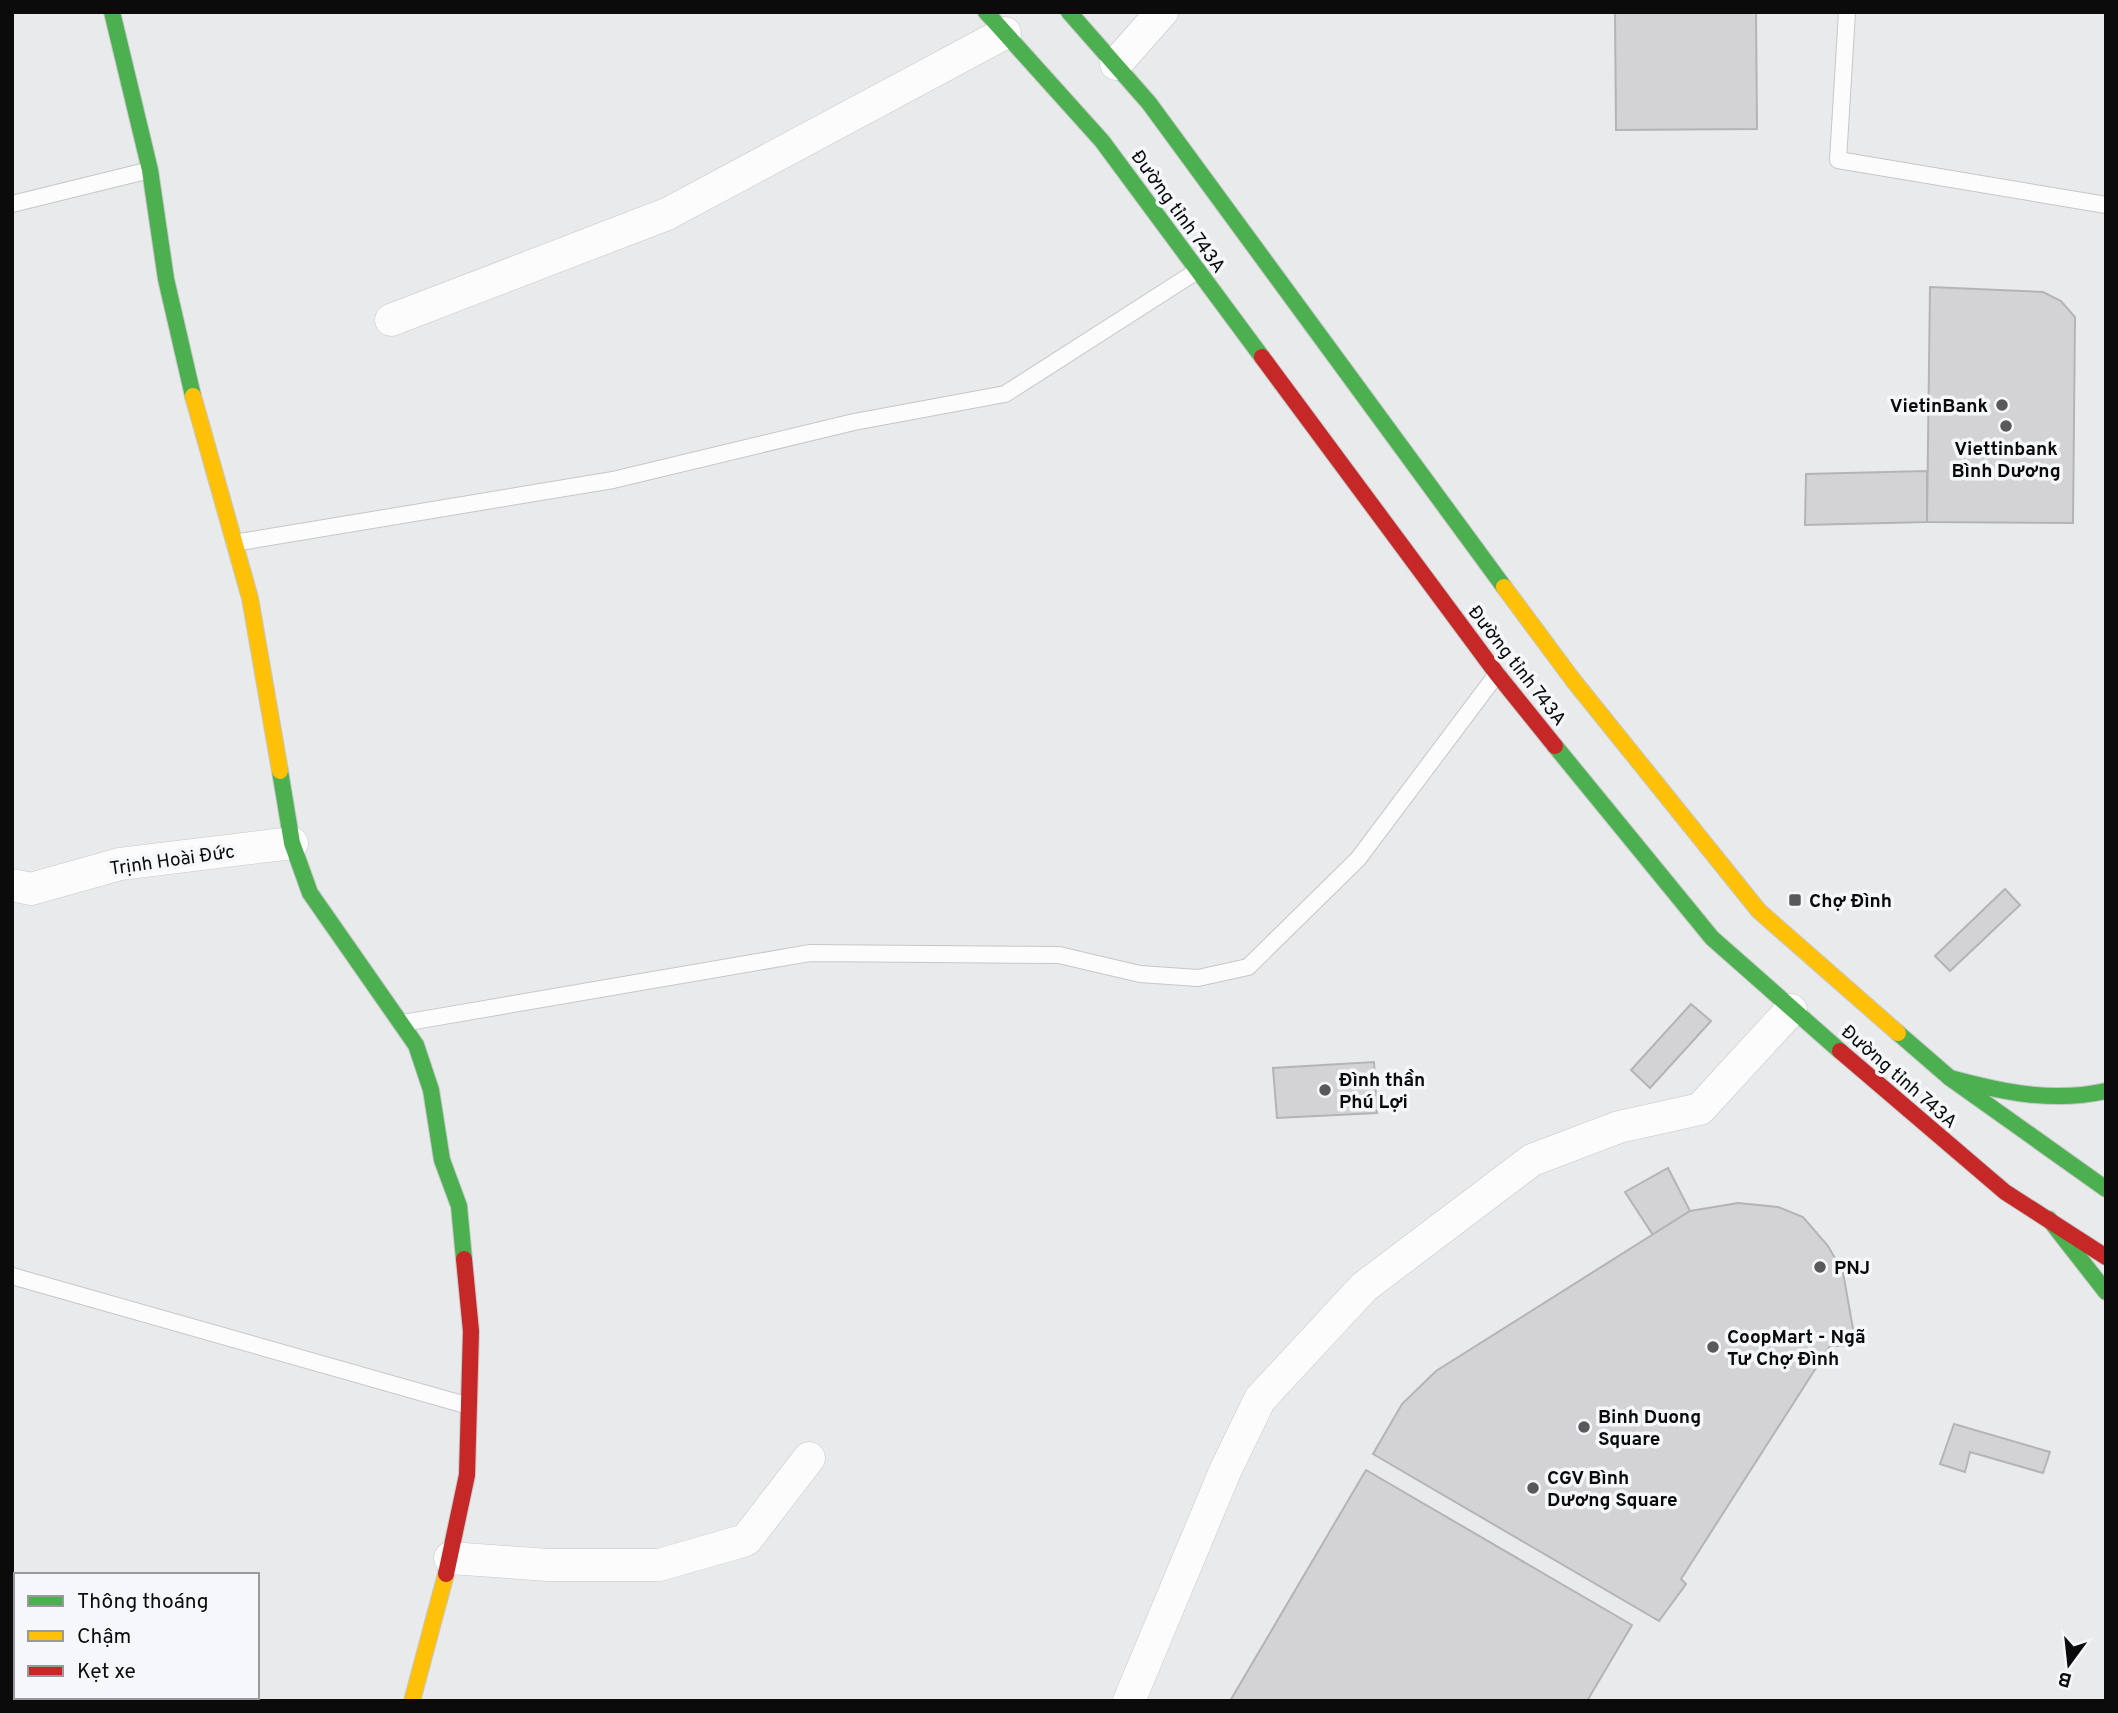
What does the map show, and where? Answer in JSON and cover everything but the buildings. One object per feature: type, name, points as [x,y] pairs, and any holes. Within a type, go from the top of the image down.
[{"type":"main road","points":[[112,12],[150,170],[166,279],[184,365],[250,598],[292,843],[310,893],[416,1045],[424,1068],[442,1160],[459,1206],[471,1331],[467,1475],[450,1558],[412,1701]]},
{"type":"main road","name":"Đường tỉnh 743A","points":[[1069,12],[1157,114],[1569,684],[1759,911],[1950,1078],[2106,1189]]},
{"type":"main road","name":"Đường tỉnh 743A","points":[[996,22],[1102,141],[1528,716],[1712,938],[1791,1010],[2005,1192],[2106,1257]]},
{"type":"main road","points":[[1528,716],[1546,701]]},
{"type":"main road","points":[[1950,1078],[2022,1094],[2063,1096],[2106,1091]]},
{"type":"main road","points":[[2049,1219],[2106,1292]]},
{"type":"street","points":[[1116,64],[1162,12]]},
{"type":"street","points":[[391,320],[667,214],[996,22]]},
{"type":"street","name":"Trịnh Hoài Đức","points":[[12,885],[31,889],[120,864],[292,843]]},
{"type":"street","points":[[1129,1701],[1226,1469],[1260,1399],[1364,1287],[1532,1160],[1619,1127],[1700,1109],[1791,1010]]},
{"type":"street","points":[[450,1558],[548,1565],[659,1566],[746,1540],[809,1458]]},
{"type":"lane","points":[[1847,12],[1838,160],[2106,205]]},
{"type":"lane","points":[[12,204],[150,170]]},
{"type":"lane","points":[[234,543],[613,480],[854,422],[1005,394],[1196,271]]},
{"type":"lane","points":[[401,1023],[810,953],[1059,955],[1140,974],[1198,978],[1248,968],[1358,859],[1497,674]]},
{"type":"lane","points":[[12,1276],[469,1406]]},
{"type":"traffic: fast","points":[[112,12],[150,170],[166,279],[193,396]]},
{"type":"traffic: fast","points":[[986,12],[1102,141],[1262,357]]},
{"type":"traffic: fast","points":[[1069,12],[1149,103],[1504,587]]},
{"type":"traffic: fast","points":[[1555,746],[1712,938],[1840,1051]]},
{"type":"traffic: fast","points":[[280,771],[292,843],[310,893],[416,1045],[431,1090],[442,1160],[459,1206],[464,1259]]},
{"type":"traffic: fast","points":[[1898,1033],[1950,1078],[2106,1189]]},
{"type":"traffic: fast","points":[[1950,1078],[1989,1088],[2047,1096],[2106,1091]]},
{"type":"traffic: fast","points":[[2049,1219],[2106,1292]]},
{"type":"traffic: slow","points":[[193,396],[250,598],[280,771]]},
{"type":"traffic: slow","points":[[1504,587],[1573,680],[1759,911],[1898,1033]]},
{"type":"traffic: slow","points":[[412,1701],[446,1574]]},
{"type":"traffic: jam","points":[[1262,357],[1497,674],[1555,746]]},
{"type":"traffic: jam","points":[[1840,1051],[2005,1192],[2106,1257]]},
{"type":"traffic: jam","points":[[446,1574],[467,1475],[471,1331],[464,1259]]},
{"type":"place","name":"VietinBank","points":[[2002,405]]},
{"type":"place","name":"Viettinbank Bình Dương","points":[[2006,426]]},
{"type":"place","name":"Chợ Đình","points":[[1795,900]]},
{"type":"place","name":"Đình thần Phú Lợi","points":[[1325,1090]]},
{"type":"place","name":"PNJ","points":[[1820,1267]]},
{"type":"place","name":"CoopMart - Ngã Tư Chợ Đình","points":[[1713,1347]]},
{"type":"place","name":"Binh Duong Square","points":[[1584,1427]]},
{"type":"place","name":"CGV Bình Dương Square","points":[[1533,1488]]}]
